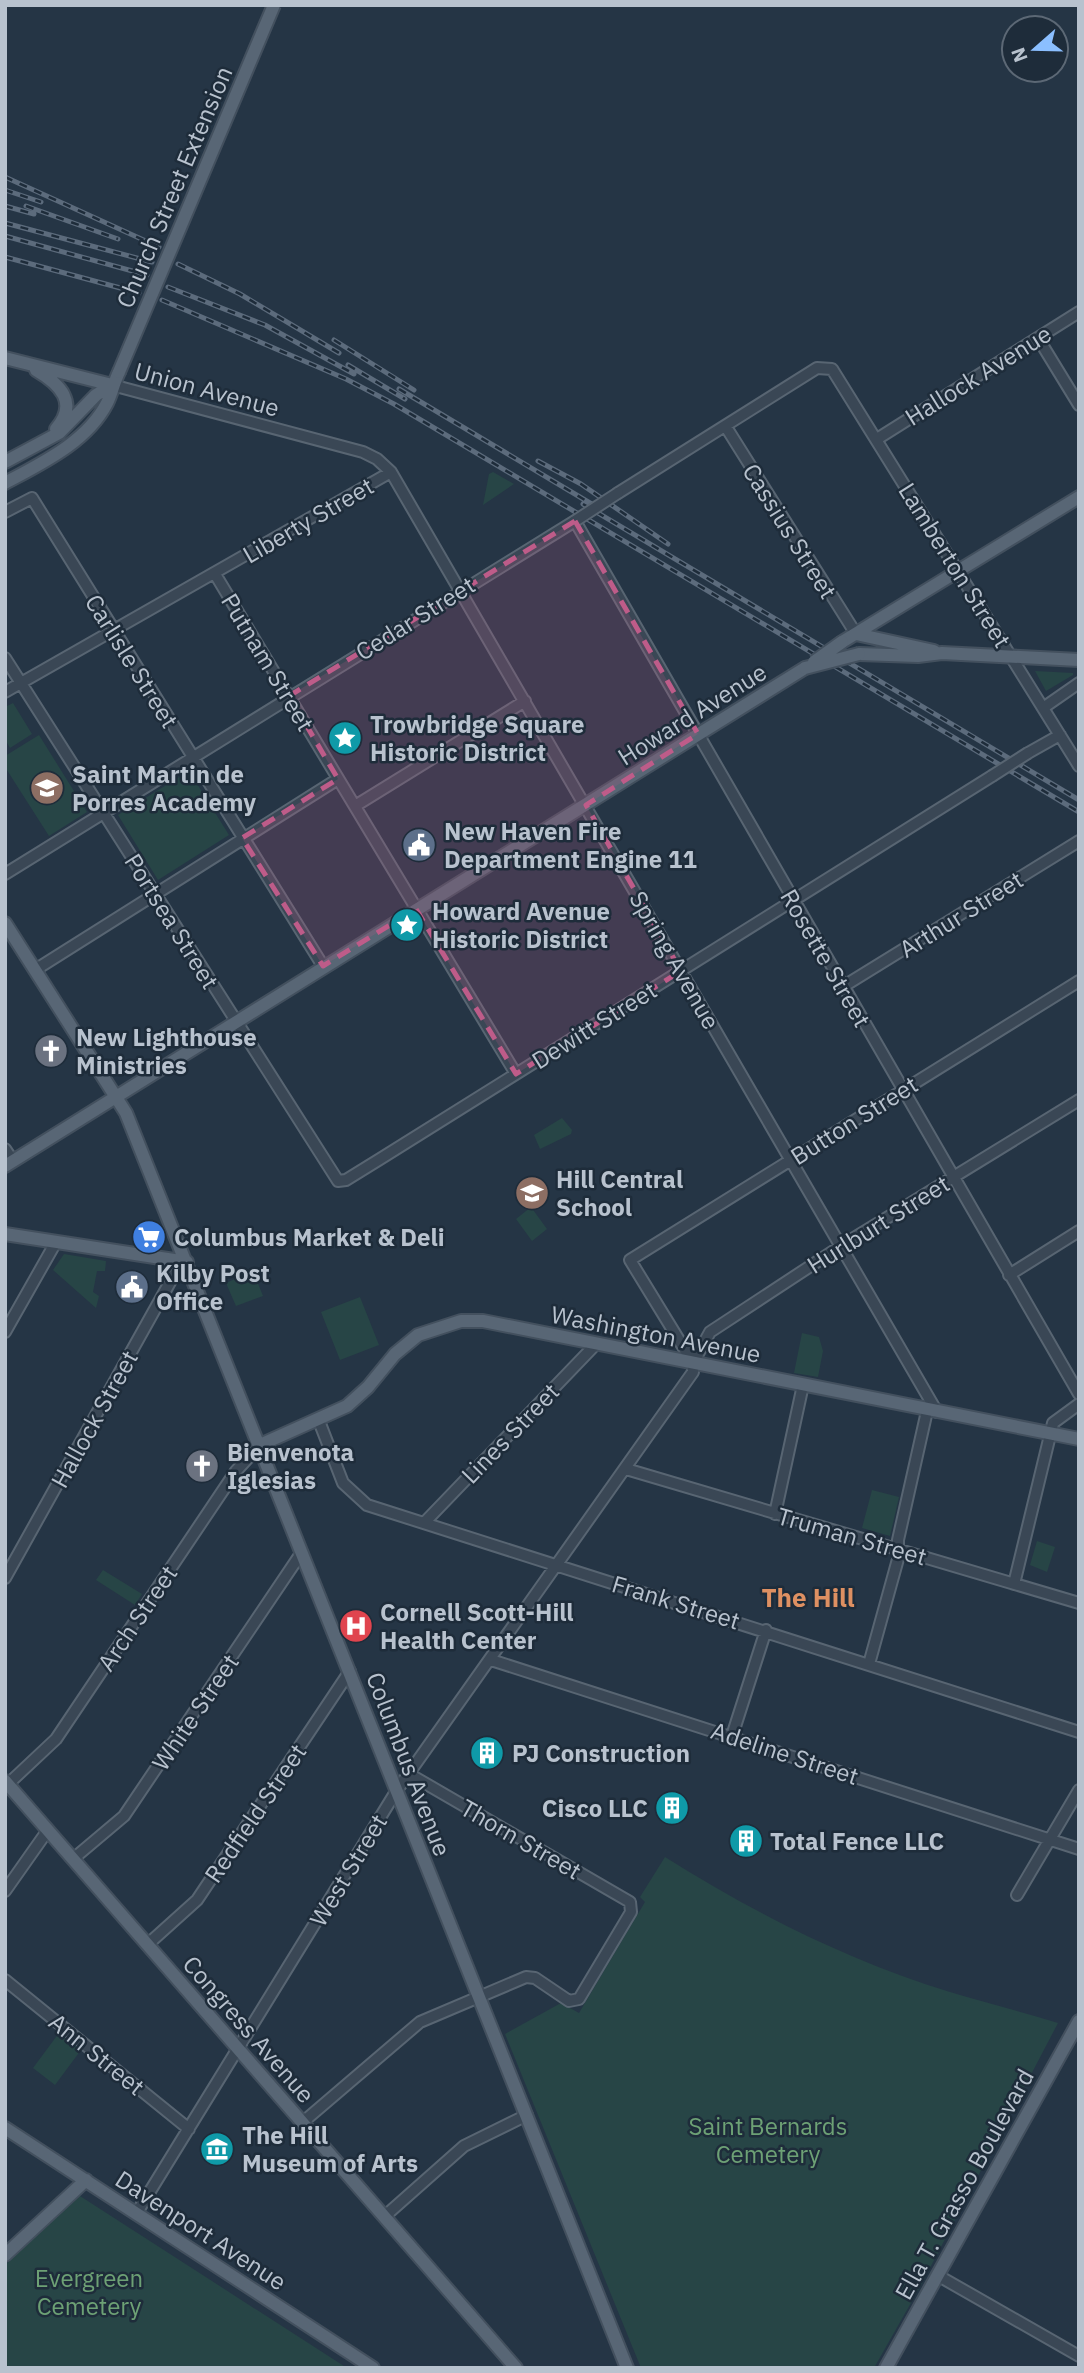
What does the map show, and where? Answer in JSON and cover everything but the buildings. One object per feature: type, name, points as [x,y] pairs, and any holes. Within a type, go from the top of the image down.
[{"type":"main road","name":"Church Street Extension","points":[[5,483],[44,462],[82,435],[106,405],[112,385],[274,5]]},
{"type":"main road","name":"Union Avenue","points":[[5,358],[112,385]]},
{"type":"main road","points":[[24,363],[56,383],[66,399],[64,419],[46,439]]},
{"type":"main road","points":[[5,462],[64,428],[96,395],[112,385]]},
{"type":"main road","name":"Howard Avenue","points":[[9,1164],[805,668],[842,642],[1079,497]]},
{"type":"main road","points":[[856,634],[942,653],[1079,660]]},
{"type":"main road","points":[[805,668],[859,654],[918,656],[942,653]]},
{"type":"main road","name":"Columbus Avenue","points":[[5,922],[126,1113],[627,2368]]},
{"type":"main road","points":[[5,1234],[187,1262]]},
{"type":"main road","name":"Washington Avenue","points":[[260,1446],[319,1421],[358,1398],[407,1344],[440,1326],[461,1321],[483,1321],[1079,1439]]},
{"type":"main road","name":"Congress Avenue","points":[[6,1783],[516,2368]]},
{"type":"main road","name":"Ella T. Grasso Boulevard","points":[[886,2368],[1079,2021]]},
{"type":"main road","name":"Davenport Avenue","points":[[5,2128],[373,2368]]},
{"type":"main road","points":[[5,2255],[86,2180]]},
{"type":"street","name":"Hallock Avenue","points":[[877,439],[1079,312]]},
{"type":"street","points":[[1038,338],[1079,405]]},
{"type":"street","name":"Lamberton Street","points":[[827,367],[837,374],[1079,766]]},
{"type":"street","name":"Cedar Street","points":[[5,874],[459,590],[575,522],[817,368],[827,367]]},
{"type":"street","name":"Union Avenue","points":[[112,385],[363,452],[377,459],[391,472]]},
{"type":"street","name":"Cassius Street","points":[[726,427],[856,634]]},
{"type":"street","name":"Liberty Street","points":[[5,692],[391,472]]},
{"type":"street","name":"Spring Avenue","points":[[391,472],[841,1246],[932,1411]]},
{"type":"street","name":"Carlisle Street","points":[[5,512],[32,498],[323,966]]},
{"type":"street","name":"Rosette Street","points":[[575,522],[1079,1394]]},
{"type":"street","name":"Putnam Street","points":[[215,574],[516,1074]]},
{"type":"street","name":"Portsea Street","points":[[5,658],[332,1176],[341,1181]]},
{"type":"street","points":[[1043,708],[1079,683]]},
{"type":"street","points":[[355,806],[525,701]]},
{"type":"street","name":"Dewitt Street","points":[[341,1181],[1060,735]]},
{"type":"street","points":[[35,970],[338,779]]},
{"type":"street","name":"Arthur Street","points":[[844,986],[1079,841]]},
{"type":"street","name":"Button Street","points":[[693,1363],[630,1260],[1079,981]]},
{"type":"street","name":"Hurlburt Street","points":[[693,1363],[710,1332],[841,1246],[1079,1100]]},
{"type":"street","points":[[5,1149],[9,1164]]},
{"type":"street","points":[[1009,1275],[1079,1231]]},
{"type":"street","points":[[5,1332],[56,1242]]},
{"type":"street","name":"Hallock Street","points":[[5,1578],[174,1275],[187,1262]]},
{"type":"street","name":"Lines Street","points":[[424,1523],[596,1344]]},
{"type":"street","name":"West Street","points":[[136,2214],[397,1790],[626,1469],[693,1372],[693,1363]]},
{"type":"street","points":[[775,1514],[803,1385]]},
{"type":"street","points":[[1014,1584],[1053,1423],[1079,1404]]},
{"type":"street","points":[[869,1664],[898,1559],[898,1548],[932,1411]]},
{"type":"street","name":"Frank Street","points":[[319,1421],[340,1476],[349,1492],[362,1503],[1079,1732]]},
{"type":"street","name":"Arch Street","points":[[6,1783],[56,1739],[236,1471],[260,1446]]},
{"type":"street","name":"Truman Street","points":[[626,1469],[1079,1603]]},
{"type":"street","name":"White Street","points":[[73,1859],[124,1816],[302,1552]]},
{"type":"street","points":[[732,1736],[766,1630]]},
{"type":"street","name":"Adeline Street","points":[[491,1660],[1079,1849]]},
{"type":"street","name":"Redfield Street","points":[[147,1945],[197,1900],[350,1671]]},
{"type":"street","name":"Thorn Street","points":[[409,1774],[630,1902],[632,1906],[631,1912],[579,1999],[569,2001],[535,1978],[526,1977],[478,1997]]},
{"type":"street","points":[[1017,1895],[1079,1790]]},
{"type":"street","points":[[5,1891],[48,1830]]},
{"type":"street","name":"Ann Street","points":[[5,1980],[189,2129]]},
{"type":"street","points":[[303,2122],[420,2022],[478,1997]]},
{"type":"street","points":[[384,2216],[464,2146],[527,2115]]},
{"type":"street","points":[[937,2275],[1079,2356]]},
{"type":"highlighted area","points":[[575,521],[698,734],[586,805],[681,971],[516,1074],[416,909],[323,966],[242,838],[338,779],[289,696]]},
{"type":"green space","points":[[493,472],[514,484],[483,505],[489,474]]},
{"type":"green space","points":[[1035,671],[1073,673],[1073,675],[1046,691]]},
{"type":"green space","points":[[13,703],[32,734],[10,748],[5,739],[5,707]]},
{"type":"green space","points":[[39,735],[87,812],[49,836],[5,767],[5,756]]},
{"type":"green space","points":[[189,771],[229,835],[158,880],[118,815]]},
{"type":"green space","points":[[562,1118],[572,1130],[571,1134],[540,1149],[534,1135]]},
{"type":"green space","points":[[531,1207],[547,1229],[532,1241],[516,1219]]},
{"type":"green space","points":[[64,1254],[106,1261],[105,1271],[97,1271],[93,1292],[99,1296],[96,1308],[53,1270]]},
{"type":"green space","points":[[253,1271],[263,1296],[236,1306],[226,1283]]},
{"type":"green space","points":[[360,1297],[379,1345],[340,1360],[321,1312]]},
{"type":"green space","points":[[802,1333],[819,1337],[823,1351],[818,1377],[794,1373]]},
{"type":"green space","points":[[872,1490],[899,1497],[890,1536],[862,1528]]},
{"type":"green space","points":[[1037,1541],[1055,1547],[1047,1572],[1030,1565]]},
{"type":"green space","points":[[103,1570],[142,1594],[135,1605],[96,1580]]},
{"type":"green space","name":"Saint Bernards Cemetery","points":[[665,1857],[768,1916],[875,1966],[912,1980],[1058,2023],[920,2287],[874,2368],[641,2368],[505,2034],[561,2003],[579,2013],[645,1902],[640,1897]]},
{"type":"green space","points":[[59,2033],[81,2050],[55,2085],[33,2068]]},
{"type":"green space","name":"Evergreen Cemetery","points":[[80,2196],[347,2368],[5,2368],[5,2265]]},
{"type":"railway","points":[[5,177],[159,247]]},
{"type":"railway","points":[[5,190],[41,202]]},
{"type":"railway","points":[[5,206],[34,214]]},
{"type":"railway","points":[[26,206],[118,239]]},
{"type":"railway","points":[[5,223],[152,262]]},
{"type":"railway","points":[[5,236],[147,275]]},
{"type":"railway","points":[[5,257],[139,293]]},
{"type":"railway","points":[[178,264],[240,294],[339,353]]},
{"type":"railway","points":[[168,287],[265,325],[354,374]]},
{"type":"railway","points":[[162,300],[346,379],[394,404],[1079,812]]},
{"type":"railway","points":[[334,340],[414,390]]},
{"type":"railway","points":[[348,365],[405,399]]},
{"type":"railway","points":[[399,389],[595,506]]},
{"type":"railway","points":[[538,461],[581,484],[668,544]]},
{"type":"railway","points":[[583,504],[1079,800]]},
{"type":"place","name":"Trowbridge Square Historic District","points":[[345,738]]},
{"type":"place","name":"Saint Martin de Porres Academy","points":[[47,788]]},
{"type":"place","name":"New Haven Fire Department Engine 11","points":[[419,845]]},
{"type":"place","name":"Howard Avenue Historic District","points":[[407,925]]},
{"type":"place","name":"New Lighthouse Ministries","points":[[51,1051]]},
{"type":"place","name":"Hill Central School","points":[[532,1193]]},
{"type":"place","name":"Columbus Market & Deli","points":[[149,1237]]},
{"type":"place","name":"Kilby Post Office","points":[[132,1287]]},
{"type":"place","name":"Bienvenota Iglesias","points":[[202,1466]]},
{"type":"place","name":"Cornell Scott-Hill Health Center","points":[[356,1626]]},
{"type":"place","name":"PJ Construction","points":[[487,1753]]},
{"type":"place","name":"Cisco LLC","points":[[672,1808]]},
{"type":"place","name":"Total Fence LLC","points":[[746,1841]]},
{"type":"place","name":"The Hill Museum of Arts","points":[[217,2149]]},
{"type":"district","name":"The Hill","points":[[808,1597]]}]
